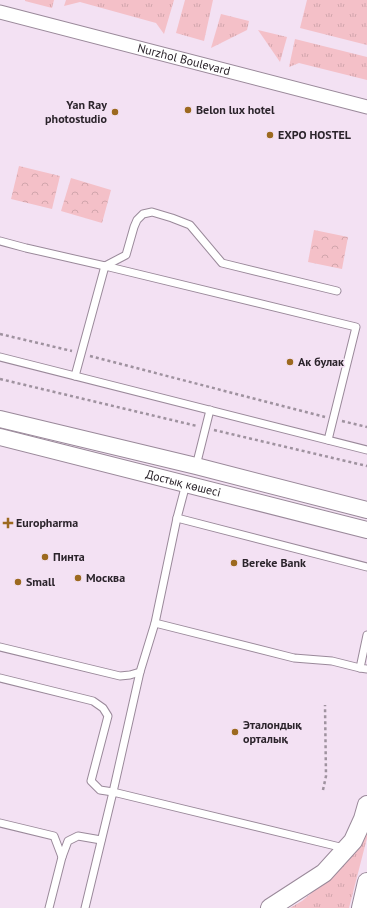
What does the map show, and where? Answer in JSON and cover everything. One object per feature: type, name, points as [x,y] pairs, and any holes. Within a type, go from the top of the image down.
[{"type":"main road","points":[[270,908],[324,873],[353,841],[363,820],[367,804]]},
{"type":"main road","points":[[361,908],[367,882]]},
{"type":"street","name":"Nurzhol Boulevard","points":[[0,12],[367,107]]},
{"type":"street","name":"Достық көшесі","points":[[0,418],[367,510]]},
{"type":"street","name":"Достық көшесі","points":[[0,437],[367,530]]},
{"type":"lane","points":[[75,376],[105,266],[126,255],[134,227],[137,220],[143,214],[152,212],[190,225],[222,263],[337,291]]},
{"type":"lane","points":[[0,241],[356,327],[328,440]]},
{"type":"lane","points":[[0,357],[367,450]]},
{"type":"lane","points":[[196,466],[210,410]]},
{"type":"lane","points":[[84,908],[113,792],[140,672],[155,623],[173,534],[186,484]]},
{"type":"lane","points":[[177,518],[367,567]]},
{"type":"lane","points":[[155,623],[294,658],[332,661],[363,668],[367,635]]},
{"type":"lane","points":[[0,647],[120,676],[140,672]]},
{"type":"lane","points":[[0,678],[93,701],[103,708],[108,716],[91,781],[100,790],[346,849]]},
{"type":"lane","points":[[0,823],[54,836],[62,857]]},
{"type":"lane","points":[[49,908],[62,857],[68,841],[78,836],[101,840]]},
{"type":"path","points":[[0,334],[81,353],[367,427]]},
{"type":"path","points":[[0,379],[367,466]]},
{"type":"path","points":[[323,790],[326,776],[325,704]]},
{"type":"green space","points":[[25,0],[54,0],[52,8]]},
{"type":"green space","points":[[66,0],[174,0],[164,34],[156,23],[80,2],[64,6]]},
{"type":"green space","points":[[185,0],[213,0],[204,41],[176,33]]},
{"type":"green space","points":[[307,0],[367,0],[367,45],[300,28]]},
{"type":"green space","points":[[221,14],[249,21],[247,30],[211,48]]},
{"type":"green space","points":[[258,30],[287,37],[280,62]]},
{"type":"green space","points":[[295,39],[367,57],[367,80],[299,63],[289,67]]},
{"type":"green space","points":[[19,166],[60,176],[52,209],[11,199]]},
{"type":"green space","points":[[71,178],[111,190],[102,223],[61,211]]},
{"type":"green space","points":[[314,230],[348,237],[342,269],[308,262]]},
{"type":"green space","points":[[367,830],[367,838],[349,908],[290,908],[302,901],[327,880]]},
{"type":"place","name":"Belon lux hotel","points":[[188,110]]},
{"type":"place","name":"Yan Ray photostudio","points":[[115,112]]},
{"type":"place","name":"EXPO HOSTEL","points":[[270,135]]},
{"type":"place","name":"Ак булак","points":[[290,362]]},
{"type":"place","name":"Europharma","points":[[8,523]]},
{"type":"place","name":"Пинта","points":[[45,557]]},
{"type":"place","name":"Bereke Bank","points":[[234,563]]},
{"type":"place","name":"Москва","points":[[78,578]]},
{"type":"place","name":"Small","points":[[18,582]]},
{"type":"place","name":"Эталондық орталық","points":[[235,732]]}]
